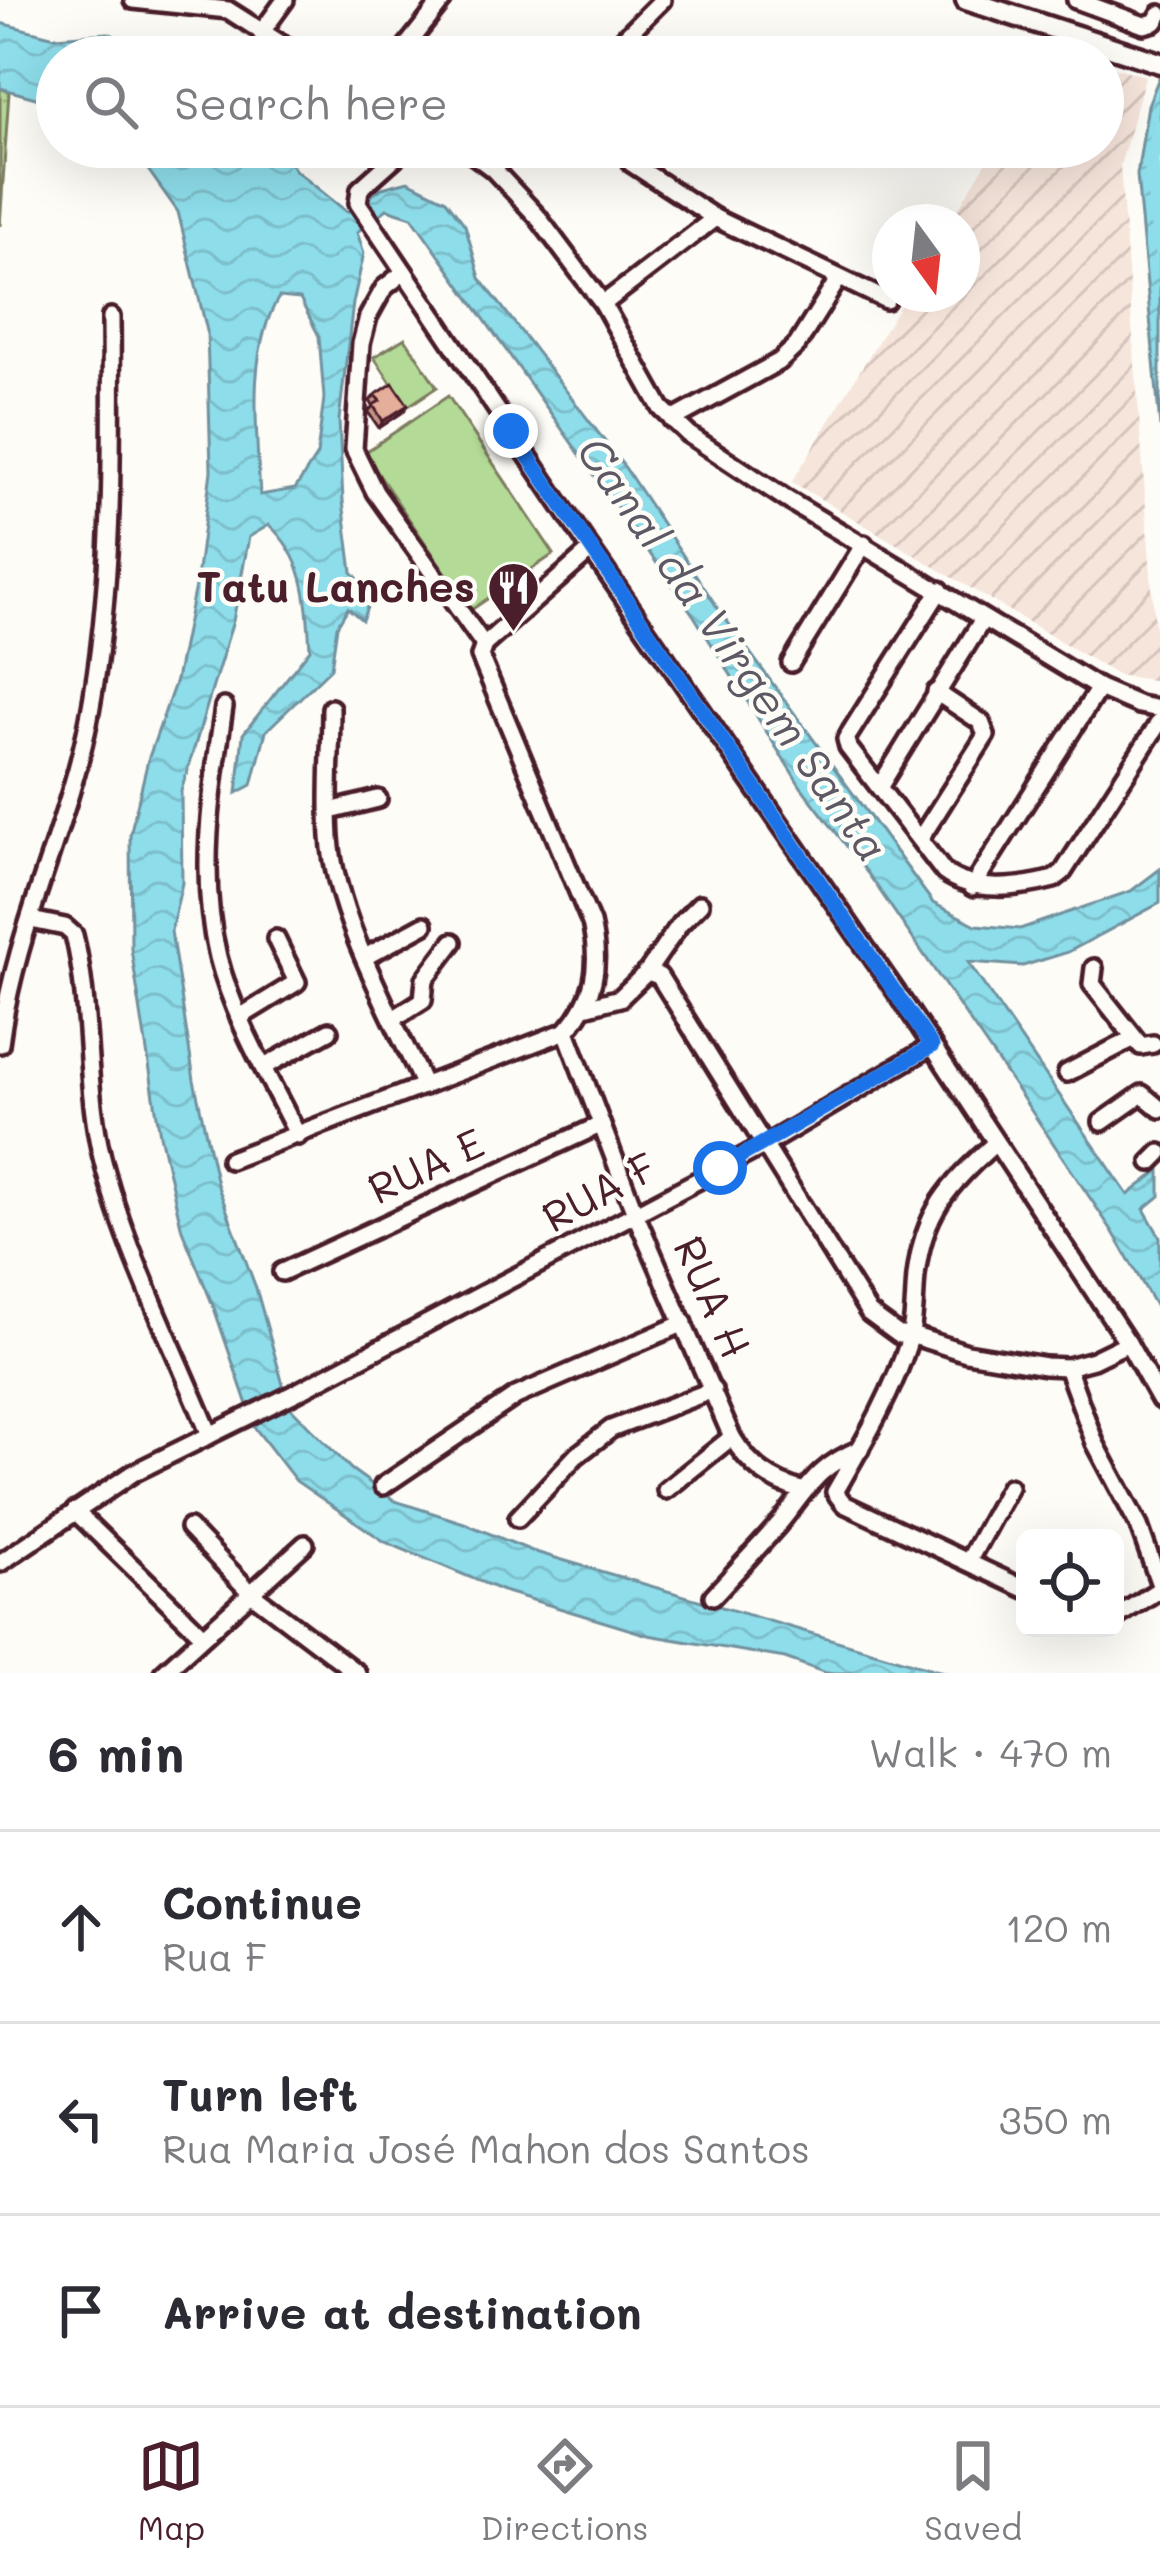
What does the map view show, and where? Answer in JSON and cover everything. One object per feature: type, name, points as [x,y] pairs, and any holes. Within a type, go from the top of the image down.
[{"type":"main road","points":[[966,0],[1078,36]]},
{"type":"main road","points":[[1124,51],[1156,61]]},
{"type":"street","points":[[133,0],[220,4],[266,36]]},
{"type":"street","points":[[261,33],[285,0]]},
{"type":"street","points":[[415,36],[443,0]]},
{"type":"street","points":[[626,36],[662,0]]},
{"type":"street","points":[[1076,0],[1144,25],[1151,25],[1159,16]]},
{"type":"street","points":[[384,168],[360,189],[358,203],[932,1046],[1128,1343],[1160,1400]]},
{"type":"street","points":[[637,168],[715,218],[872,294]]},
{"type":"street","points":[[493,169],[537,216],[602,304],[672,421],[786,499],[983,619],[1100,688],[1160,709]]},
{"type":"street","points":[[602,304],[715,218]]},
{"type":"street","points":[[404,272],[384,289],[368,317],[361,344],[354,449],[374,492],[484,645]]},
{"type":"street","points":[[672,421],[780,361],[797,345],[838,278]]},
{"type":"street","points":[[0,1044],[14,972],[67,808],[88,719],[113,502],[110,317]]},
{"type":"street","points":[[790,663],[864,544]]},
{"type":"street","points":[[230,1160],[566,1031],[585,1006],[597,967],[591,923],[479,656],[484,645],[591,550]]},
{"type":"street","points":[[940,590],[848,731],[848,747],[944,872],[972,887],[1042,883],[1063,872],[1160,722]]},
{"type":"street","points":[[880,786],[983,619]]},
{"type":"street","points":[[972,887],[1100,688]]},
{"type":"street","points":[[920,839],[986,735],[981,722],[936,692]]},
{"type":"street","points":[[224,707],[213,782],[211,903],[219,961],[240,1017],[298,1136]]},
{"type":"street","points":[[332,708],[330,811],[337,878],[364,957],[424,1086]]},
{"type":"street","points":[[330,811],[378,799]]},
{"type":"street","points":[[585,1006],[620,998],[647,972],[700,904]]},
{"type":"street","points":[[31,920],[65,927],[74,935],[99,1143],[126,1229],[210,1435]]},
{"type":"street","points":[[364,957],[424,925]]},
{"type":"street","points":[[240,1017],[297,982],[276,939]]},
{"type":"street","points":[[394,1019],[423,1000],[425,979],[453,942]]},
{"type":"street","points":[[1094,968],[1093,984],[1134,1038],[1141,1046],[1154,1044]]},
{"type":"street","points":[[647,972],[659,976],[868,1313],[899,1335],[968,1353],[1067,1367],[1128,1343]]},
{"type":"street","points":[[264,1066],[329,1031]]},
{"type":"street","name":"RUA H","points":[[566,1031],[635,1213],[732,1437],[765,1475],[804,1491]]},
{"type":"street","points":[[1067,1073],[1134,1038]]},
{"type":"street","name":"RUA F","points":[[0,1563],[133,1473],[295,1394],[763,1146],[932,1046]]},
{"type":"street","points":[[1102,1122],[1142,1094],[1160,1109]]},
{"type":"street","name":"RUA E","points":[[282,1272],[600,1124]]},
{"type":"street","points":[[994,1144],[938,1201],[918,1264],[911,1335],[860,1449],[835,1492],[844,1504],[1016,1584]]},
{"type":"street","points":[[383,1486],[516,1396],[684,1323]]},
{"type":"street","points":[[1067,1367],[1095,1443],[1139,1526],[1160,1587],[1124,1612]]},
{"type":"street","points":[[518,1518],[575,1456],[611,1430],[713,1390]]},
{"type":"street","points":[[666,1490],[732,1437]]},
{"type":"street","points":[[713,1595],[828,1464],[860,1449]]},
{"type":"street","points":[[969,1560],[1010,1487]]},
{"type":"street","points":[[75,1511],[202,1635]]},
{"type":"street","points":[[189,1528],[251,1593],[357,1673]]},
{"type":"street","points":[[163,1673],[305,1544]]},
{"type":"shaded area","points":[[1124,70],[1145,76],[1124,152]]},
{"type":"shaded area","points":[[983,168],[1120,168],[1159,681],[1117,675],[792,482],[896,312],[980,312],[980,204],[961,204]]},
{"type":"green space","points":[[0,88],[9,92],[0,226]]},
{"type":"green space","points":[[405,338],[437,387],[407,407],[374,357]]},
{"type":"green space","points":[[448,396],[554,554],[471,610],[364,453]]},
{"type":"water","points":[[0,23],[51,36],[36,36],[36,98],[0,88]]},
{"type":"water","points":[[1160,75],[1160,137],[1152,177],[1160,256],[1160,427],[1137,175],[1148,105]]},
{"type":"water","name":"Canal da Virgem Santa","points":[[147,168],[294,168],[347,212],[382,188],[408,181],[446,200],[465,225],[480,278],[626,469],[721,613],[933,903],[976,925],[1020,929],[1131,891],[1160,869],[1160,903],[1068,952],[1023,966],[968,962],[1128,1195],[1160,1170],[1160,1196],[1144,1209],[1160,1237],[1160,1314],[1113,1232],[1022,1097],[869,875],[801,787],[694,616],[412,217],[387,209],[357,232],[364,253],[339,420],[352,572],[372,595],[362,620],[348,608],[337,626],[331,668],[266,731],[252,785],[237,793],[243,734],[310,649],[302,582],[291,552],[269,525],[249,537],[233,621],[181,791],[182,883],[171,931],[194,1080],[217,1184],[256,1288],[289,1406],[351,1469],[395,1501],[532,1551],[946,1673],[826,1673],[785,1658],[648,1635],[503,1591],[385,1542],[296,1481],[255,1428],[182,1230],[160,1135],[131,949],[130,835],[148,760],[176,680],[198,571],[211,471],[207,331],[178,212]],"holes":[[[279,297],[300,299],[319,336],[324,398],[317,455],[295,489],[260,495],[258,367]]]},
{"type":"building","points":[[393,383],[408,405],[383,421],[373,405],[380,401],[375,395]]},
{"type":"waterway","points":[[1160,126],[1151,160],[1160,247]]},
{"type":"place","name":"Tatu Lanches","points":[[514,633]]},
{"type":"route","points":[[511,431],[932,1046],[720,1168]]}]
